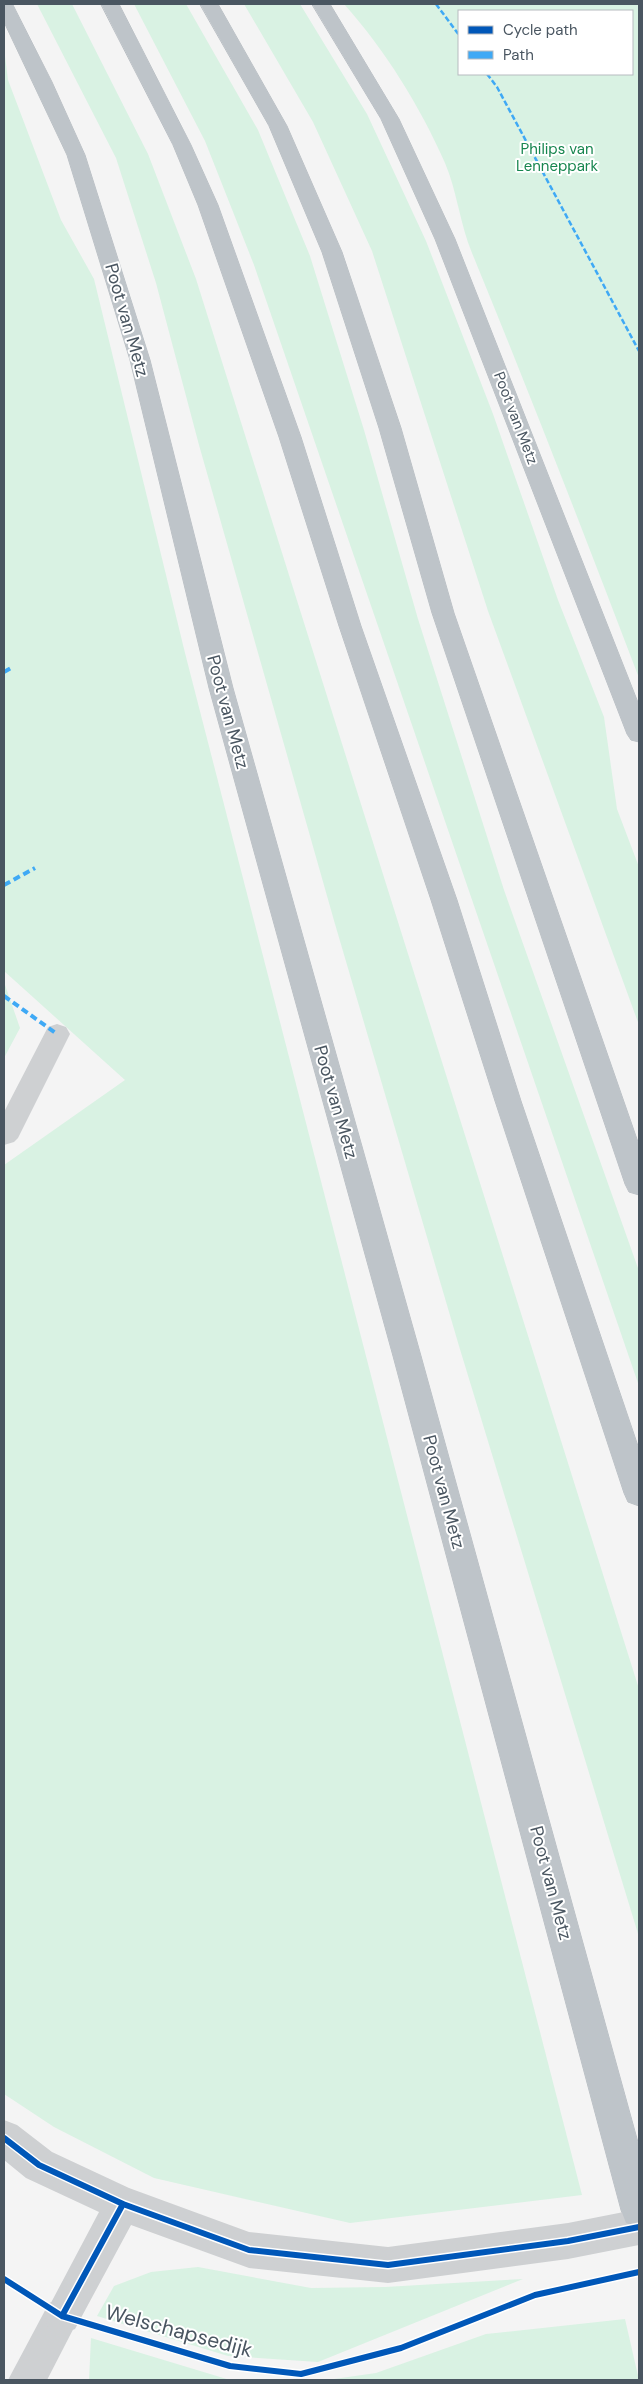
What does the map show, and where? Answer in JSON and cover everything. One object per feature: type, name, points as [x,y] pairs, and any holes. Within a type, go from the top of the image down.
[{"type":"highway","points":[[110,4],[182,145],[208,205],[290,437],[350,626],[444,900],[508,1101],[639,1493]]},
{"type":"highway","points":[[208,4],[278,126],[332,252],[390,428],[443,613],[639,1184]]},
{"type":"highway","name":"Poot van Metz","points":[[321,4],[390,119],[419,178],[449,248],[639,734]]},
{"type":"highway","name":"Poot van Metz","points":[[4,6],[43,82],[76,155],[137,351],[221,688],[401,1337],[635,2195]]},
{"type":"street","points":[[4,1134],[8,1130],[57,1034]]},
{"type":"street","points":[[4,2138],[39,2165],[123,2204],[249,2250],[388,2265],[568,2241],[639,2227]]},
{"type":"street","points":[[27,2380],[123,2204]]},
{"type":"green space","points":[[37,4],[72,4],[148,154],[196,279],[639,1689],[639,1937],[459,1346],[335,924],[199,445],[156,283],[116,158]]},
{"type":"green space","points":[[134,4],[186,4],[258,130],[310,256],[364,430],[418,619],[504,890],[639,1271],[639,1386],[254,265],[205,141]]},
{"type":"green space","points":[[244,4],[300,4],[367,114],[426,241],[493,414],[558,600],[604,717],[617,809],[639,867],[639,1025],[488,611],[372,251],[313,122]]},
{"type":"green space","name":"Philips van Lenneppark","points":[[344,4],[639,4],[639,678],[557,465],[472,253],[445,163],[413,100],[374,40]]},
{"type":"green space","points":[[4,48],[8,80],[61,220],[94,279],[185,653],[582,2195],[350,2223],[154,2178],[54,2127],[4,2094],[4,1165],[125,1080],[4,971]]},
{"type":"green space","points":[[4,982],[20,1028],[4,1058]]},
{"type":"green space","points":[[198,2267],[311,2288],[385,2287],[523,2279],[318,2362],[228,2356],[97,2316],[114,2286],[151,2272]]},
{"type":"green space","points":[[625,2319],[639,2380],[327,2380],[376,2373],[486,2334]]},
{"type":"green space","points":[[91,2338],[230,2380],[89,2380]]},
{"type":"marked path","points":[[436,4],[458,34]]},
{"type":"marked path","points":[[488,75],[497,87],[639,351]]},
{"type":"marked path","points":[[4,672],[13,667]]},
{"type":"marked path","points":[[4,885],[35,868]]},
{"type":"marked path","points":[[4,996],[57,1034]]},
{"type":"cycle path","points":[[4,2138],[39,2165],[123,2204],[249,2250],[388,2265],[568,2241],[639,2227]]},
{"type":"cycle path","points":[[62,2316],[123,2204]]},
{"type":"cycle path","name":"Welschapsedijk","points":[[4,2279],[62,2316],[230,2366],[301,2374],[401,2348],[535,2295],[639,2272]]}]
